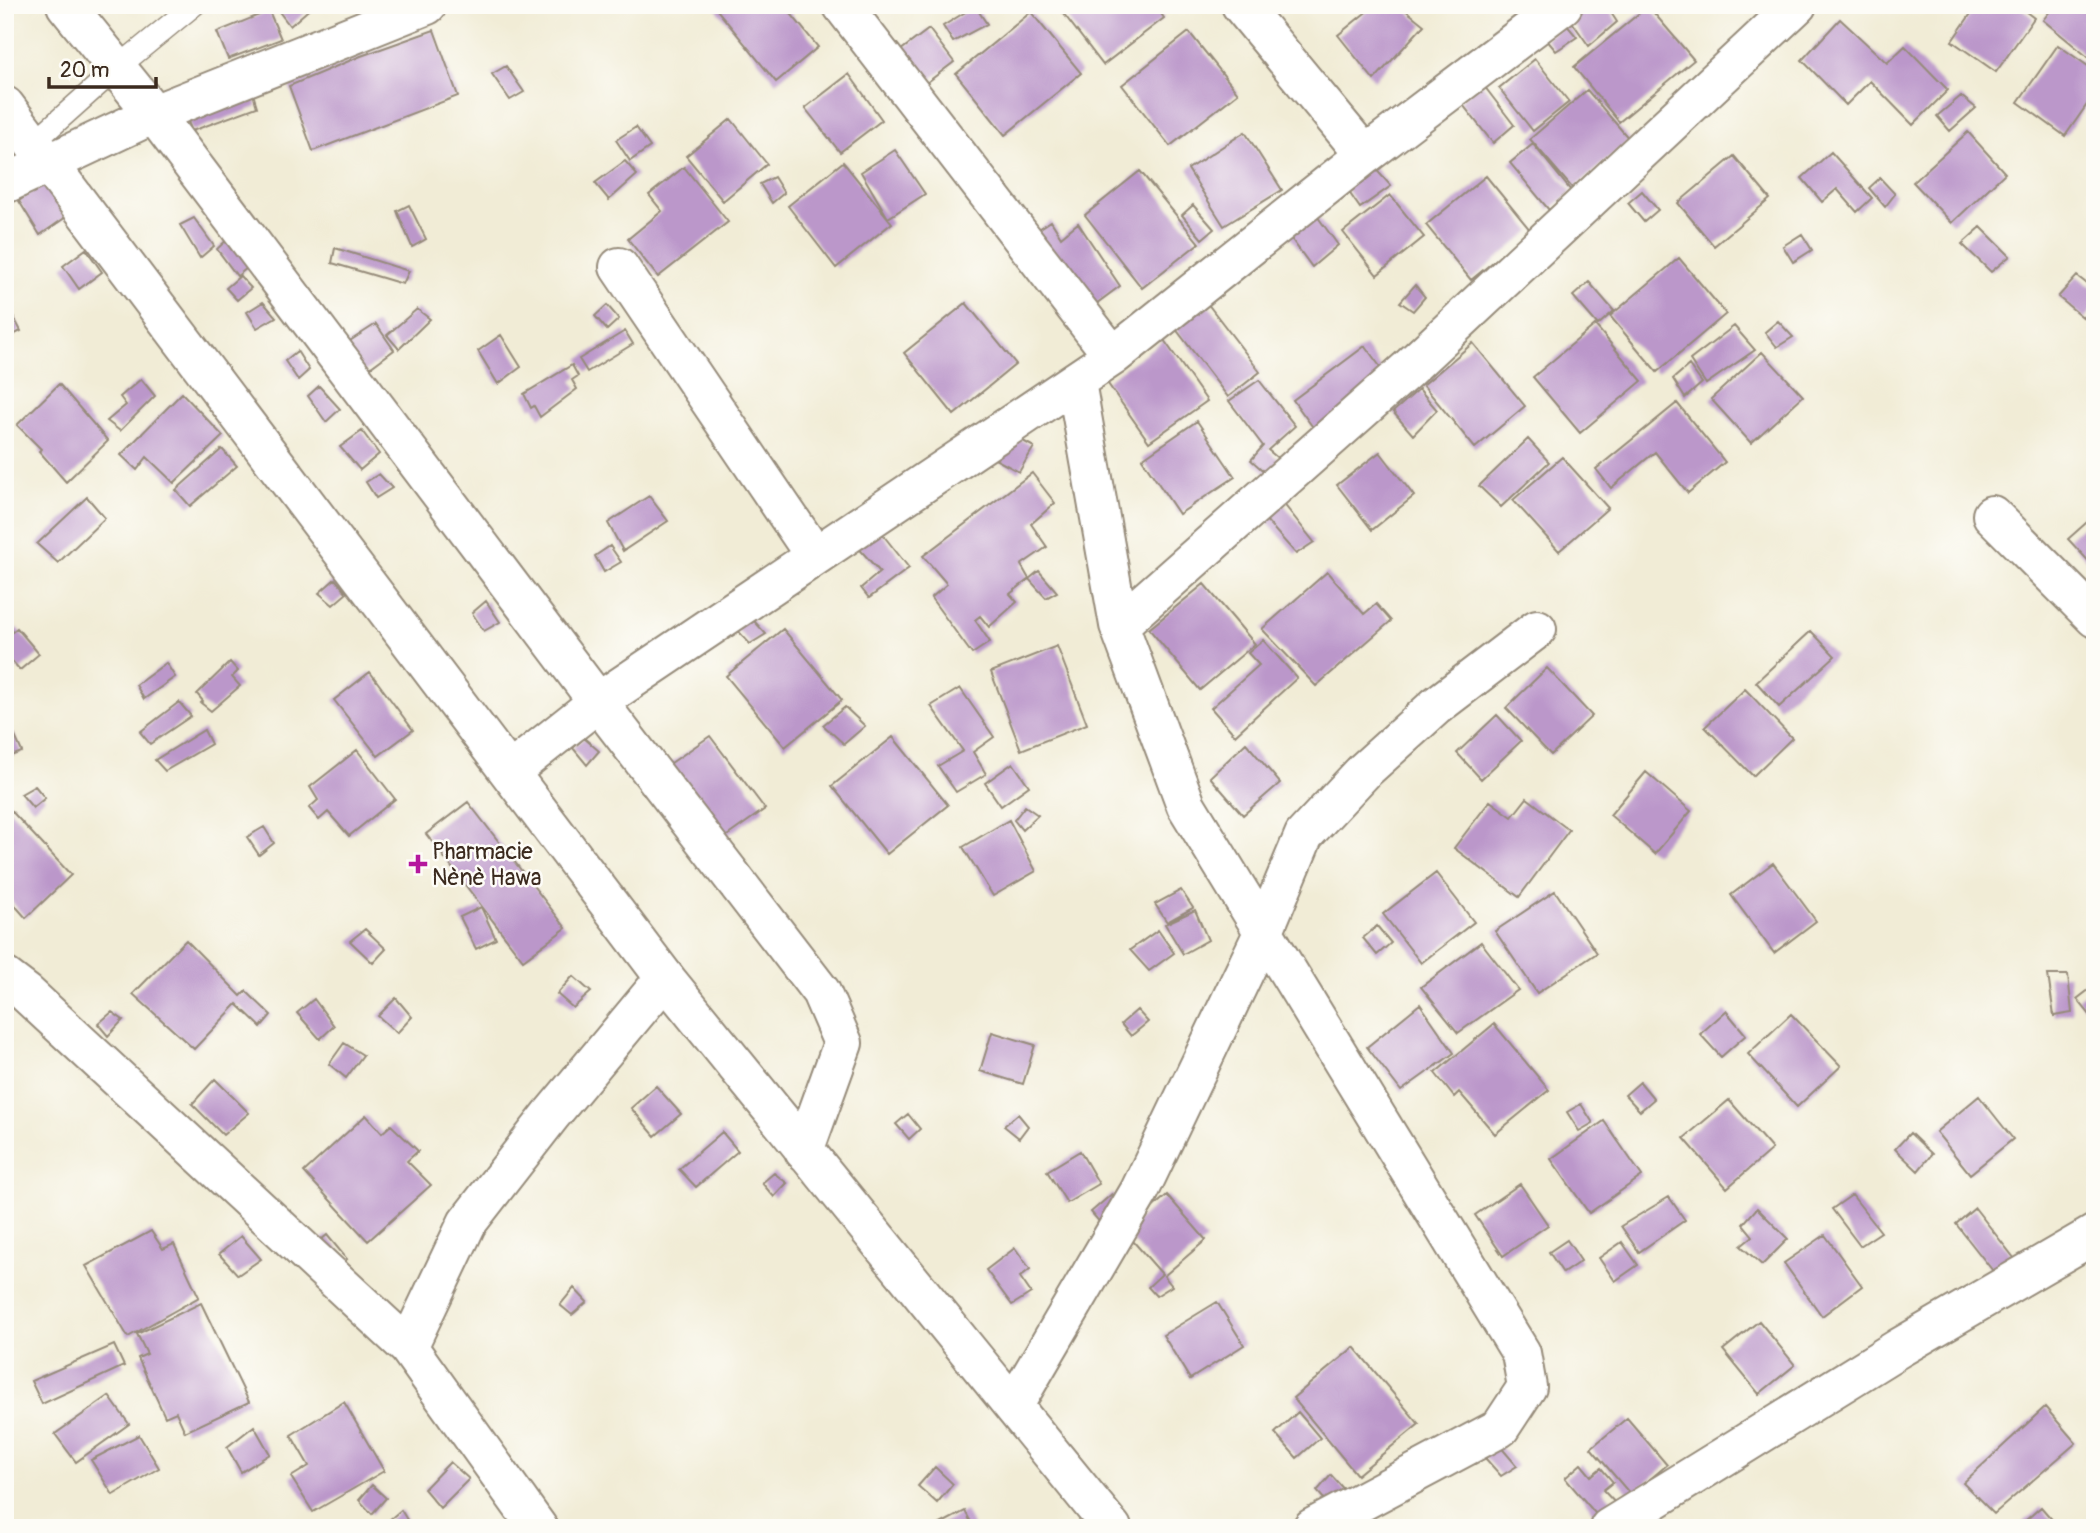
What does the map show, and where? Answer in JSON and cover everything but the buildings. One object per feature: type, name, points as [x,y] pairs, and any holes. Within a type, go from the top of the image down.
[{"type":"main road","points":[[66,5],[154,114],[598,702],[821,992],[842,1043],[804,1151]]},
{"type":"main road","points":[[5,184],[40,153],[154,114],[427,5]]},
{"type":"main road","points":[[842,5],[1113,356]]},
{"type":"main road","points":[[1241,5],[1365,155]]},
{"type":"main road","points":[[511,771],[598,702],[1113,356],[1365,155],[1563,5]]},
{"type":"main road","points":[[1119,625],[1407,370],[1797,5]]},
{"type":"main road","points":[[5,106],[666,978],[1112,1528]]},
{"type":"main road","points":[[619,267],[815,556]]},
{"type":"main road","points":[[1076,382],[1119,625],[1186,805],[1521,1353],[1527,1387],[1500,1428],[1312,1528]]},
{"type":"main road","points":[[1992,515],[2095,618]]},
{"type":"main road","points":[[1014,1405],[1139,1192],[1263,933],[1304,835],[1365,771],[1436,706],[1537,629]]},
{"type":"main road","points":[[5,977],[36,1002],[408,1347],[537,1528]]},
{"type":"main road","points":[[408,1347],[467,1223],[551,1115],[666,978]]},
{"type":"main road","points":[[1623,1524],[1899,1348],[2095,1234]]},
{"type":"lane","points":[[40,153],[117,68],[194,5]]},
{"type":"place","name":"Pharmacie Nènè Hawa","points":[[418,864]]}]
